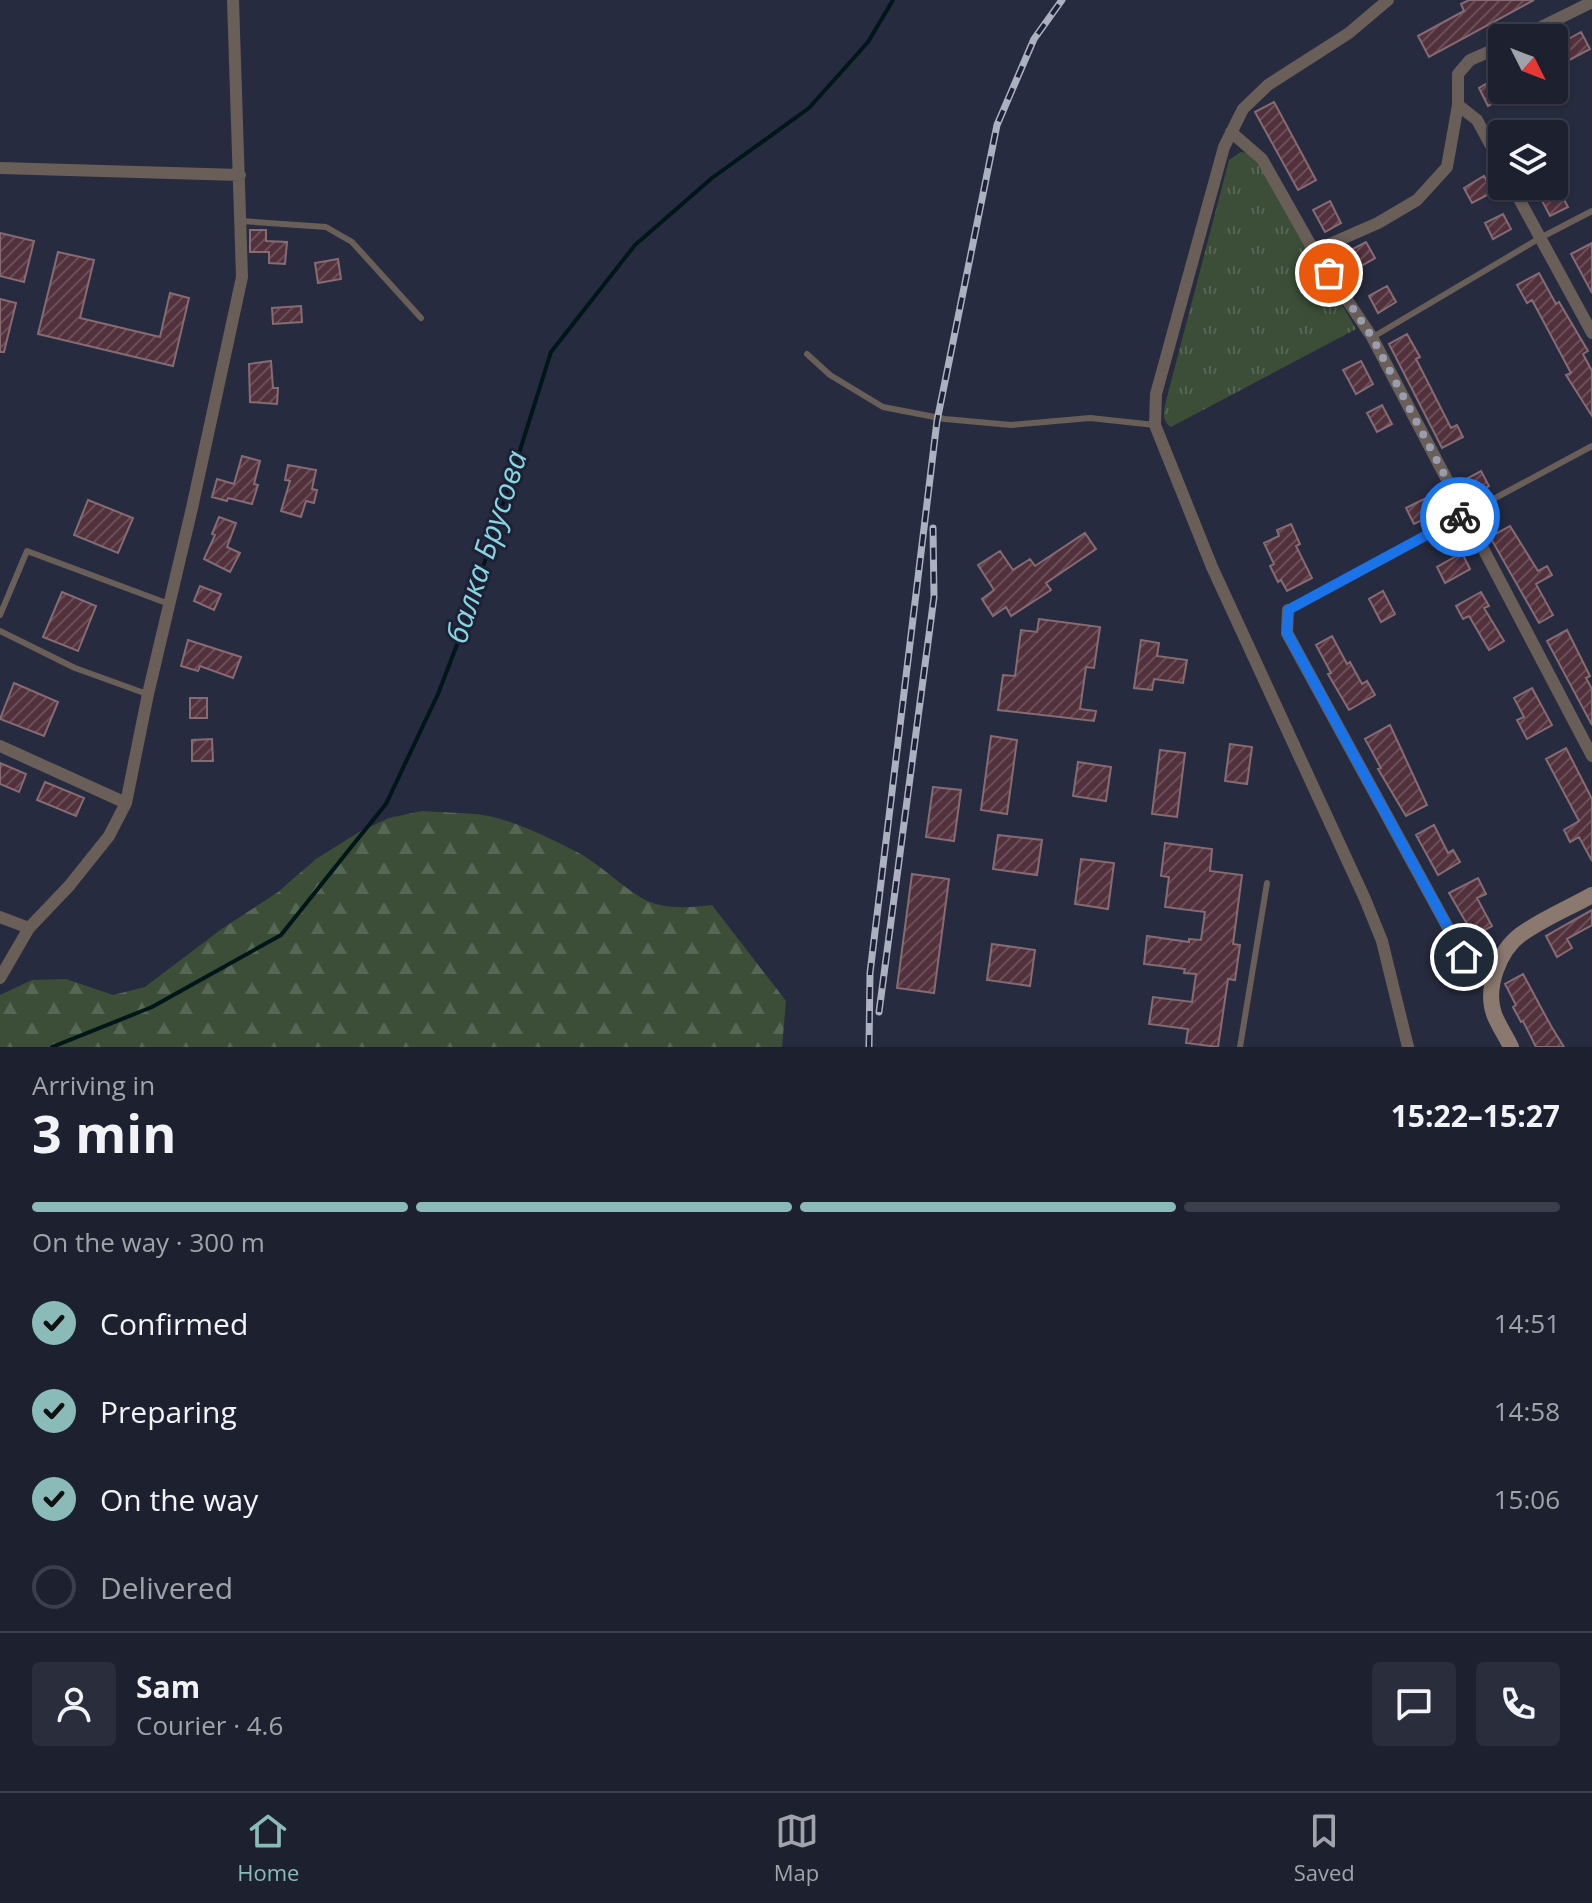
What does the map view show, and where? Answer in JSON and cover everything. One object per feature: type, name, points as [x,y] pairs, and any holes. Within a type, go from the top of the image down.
[{"type":"street","points":[[0,978],[29,928],[69,886],[99,848],[126,803],[242,277],[233,0]]},
{"type":"street","points":[[1388,0],[1349,33],[1268,85],[1243,109],[1224,147],[1156,394],[1155,425],[1212,567],[1365,899],[1382,941],[1408,1047]]},
{"type":"street","points":[[1547,24],[1592,2]]},
{"type":"street","points":[[1314,251],[1378,223],[1417,200],[1447,167],[1458,105],[1458,74],[1470,60],[1488,52]]},
{"type":"street","points":[[1458,105],[1477,120],[1488,140]]},
{"type":"street","points":[[1231,132],[1262,159],[1314,251],[1372,337],[1592,756]]},
{"type":"street","points":[[0,168],[240,175]]},
{"type":"street","points":[[1520,200],[1592,333]]},
{"type":"street","points":[[1288,610],[1287,633],[1464,957],[1495,970]]},
{"type":"street","points":[[0,746],[126,803]]},
{"type":"street","points":[[1511,1047],[1493,1012],[1491,990],[1495,970],[1519,936],[1592,895]]},
{"type":"street","points":[[0,917],[29,928]]},
{"type":"lane","points":[[1372,337],[1540,238],[1592,211]]},
{"type":"lane","points":[[241,221],[326,227],[352,242],[421,318]]},
{"type":"lane","points":[[807,354],[830,375],[883,407],[945,419],[1011,425],[1090,418],[1155,425]]},
{"type":"lane","points":[[1288,610],[1592,446]]},
{"type":"lane","points":[[0,615],[27,551],[169,604]]},
{"type":"lane","points":[[0,631],[75,668],[148,694]]},
{"type":"lane","points":[[1240,1047],[1267,883]]},
{"type":"green space","points":[[1241,152],[1248,153],[1261,164],[1356,329],[1171,427],[1164,419],[1166,401],[1229,160]]},
{"type":"green space","points":[[422,811],[495,817],[584,856],[648,901],[675,907],[712,905],[786,1001],[782,1047],[0,1047],[0,995],[32,980],[66,979],[113,995],[145,987],[223,928],[278,892],[316,859],[359,832],[389,818]]},
{"type":"building","points":[[1469,0],[1534,0],[1429,57],[1418,36],[1464,11],[1461,4]]},
{"type":"building","points":[[1581,32],[1590,49],[1568,61],[1568,39]]},
{"type":"building","points":[[1488,83],[1488,104],[1492,104],[1488,106],[1479,88]]},
{"type":"building","points":[[1274,102],[1316,180],[1298,190],[1255,112]]},
{"type":"building","points":[[1484,176],[1488,183],[1488,195],[1472,203],[1464,188]]},
{"type":"building","points":[[1542,200],[1564,200],[1568,207],[1550,216]]},
{"type":"building","points":[[1330,201],[1341,223],[1325,232],[1313,210]]},
{"type":"building","points":[[1503,214],[1511,229],[1493,239],[1485,223]]},
{"type":"building","points":[[250,230],[266,230],[266,241],[287,242],[285,264],[269,263],[269,252],[250,252]]},
{"type":"building","points":[[0,233],[34,241],[24,282],[0,276]]},
{"type":"building","points":[[1366,242],[1375,258],[1354,270],[1345,253]]},
{"type":"building","points":[[1592,243],[1592,293],[1571,254]]},
{"type":"building","points":[[58,252],[94,260],[80,318],[160,337],[170,293],[189,298],[173,366],[38,334]]},
{"type":"building","points":[[338,259],[341,279],[318,283],[315,263]]},
{"type":"building","points":[[1539,273],[1588,351],[1583,354],[1592,371],[1592,416],[1566,375],[1571,373],[1532,300],[1527,303],[1517,285]]},
{"type":"building","points":[[1387,286],[1396,302],[1378,313],[1369,296]]},
{"type":"building","points":[[0,299],[16,303],[4,352],[0,352]]},
{"type":"building","points":[[301,306],[302,322],[273,324],[272,308]]},
{"type":"building","points":[[1407,334],[1420,357],[1416,359],[1451,428],[1457,425],[1463,437],[1442,448],[1389,344]]},
{"type":"building","points":[[271,361],[273,388],[278,388],[277,404],[250,402],[249,364]]},
{"type":"building","points":[[1361,361],[1373,384],[1356,394],[1343,370]]},
{"type":"building","points":[[1382,405],[1392,424],[1377,432],[1367,413]]},
{"type":"building","points":[[242,456],[260,461],[254,484],[258,485],[252,504],[212,497],[217,479],[234,484]]},
{"type":"building","points":[[288,465],[316,470],[312,489],[317,490],[314,503],[306,501],[301,517],[281,511],[290,481],[285,480]]},
{"type":"building","points":[[1481,471],[1489,486],[1467,498],[1459,483]]},
{"type":"building","points":[[1428,497],[1437,513],[1414,524],[1406,508]]},
{"type":"building","points":[[88,500],[133,518],[118,553],[74,535]]},
{"type":"building","points":[[219,517],[236,523],[227,547],[240,553],[230,572],[204,559]]},
{"type":"building","points":[[1291,524],[1300,544],[1296,546],[1312,578],[1287,591],[1270,566],[1274,564],[1264,543],[1279,536],[1277,530]]},
{"type":"building","points":[[1510,526],[1538,571],[1547,566],[1552,575],[1536,584],[1553,615],[1539,623],[1490,537]]},
{"type":"building","points":[[1085,533],[1096,549],[1046,583],[1051,590],[1011,616],[1006,607],[993,616],[982,599],[994,590],[978,565],[1000,551],[1013,570],[1030,559],[1035,566]]},
{"type":"building","points":[[1462,553],[1470,569],[1445,583],[1437,567]]},
{"type":"building","points":[[200,586],[221,594],[214,610],[194,601]]},
{"type":"building","points":[[1383,591],[1395,614],[1381,622],[1369,599]]},
{"type":"building","points":[[62,592],[96,606],[78,651],[43,637]]},
{"type":"building","points":[[1481,592],[1489,606],[1484,608],[1504,641],[1489,650],[1469,616],[1463,619],[1456,606]]},
{"type":"building","points":[[1039,619],[1100,627],[1094,668],[1086,667],[1080,709],[1096,711],[1094,721],[998,710],[1003,675],[1015,676],[1021,630],[1037,632]]},
{"type":"building","points":[[1567,630],[1590,676],[1586,678],[1592,689],[1592,725],[1547,641]]},
{"type":"building","points":[[1332,636],[1347,664],[1350,662],[1362,684],[1367,681],[1375,695],[1349,710],[1328,674],[1331,673],[1316,645]]},
{"type":"building","points":[[188,640],[241,657],[233,678],[200,666],[198,671],[181,666]]},
{"type":"building","points":[[1141,640],[1159,643],[1157,656],[1187,660],[1183,683],[1154,679],[1152,690],[1134,688]]},
{"type":"building","points":[[14,683],[58,702],[44,736],[0,719]]},
{"type":"building","points":[[1532,688],[1552,725],[1527,739],[1517,720],[1524,717],[1514,698]]},
{"type":"building","points":[[190,698],[207,698],[207,718],[190,718]]},
{"type":"building","points":[[1390,725],[1427,805],[1406,816],[1378,769],[1381,768],[1365,739]]},
{"type":"building","points":[[991,736],[1017,740],[1007,814],[981,810]]},
{"type":"building","points":[[212,739],[213,761],[192,761],[192,740]]},
{"type":"building","points":[[1230,744],[1252,747],[1247,784],[1225,781]]},
{"type":"building","points":[[1566,748],[1592,799],[1592,861],[1579,837],[1570,842],[1564,830],[1579,821],[1546,759]]},
{"type":"building","points":[[1160,750],[1185,753],[1177,817],[1152,814]]},
{"type":"building","points":[[1078,762],[1111,767],[1106,801],[1073,796]]},
{"type":"building","points":[[0,763],[26,774],[19,792],[0,784]]},
{"type":"building","points":[[45,782],[84,798],[76,816],[37,800]]},
{"type":"building","points":[[933,787],[961,790],[954,841],[926,837]]},
{"type":"building","points":[[1434,825],[1448,853],[1453,850],[1460,862],[1438,875],[1416,835]]},
{"type":"building","points":[[998,835],[1042,840],[1037,875],[993,869]]},
{"type":"building","points":[[1165,843],[1212,849],[1210,871],[1242,875],[1233,944],[1240,945],[1235,980],[1228,979],[1218,1047],[1186,1043],[1188,1029],[1149,1024],[1153,997],[1192,1002],[1196,974],[1184,973],[1185,969],[1144,964],[1147,936],[1189,942],[1189,939],[1201,940],[1205,912],[1165,907],[1169,877],[1161,876]]},
{"type":"building","points":[[1081,859],[1114,863],[1108,909],[1075,904]]},
{"type":"building","points":[[912,874],[949,879],[934,993],[897,988]]},
{"type":"building","points":[[1478,878],[1486,894],[1477,898],[1492,926],[1474,936],[1449,893]]},
{"type":"building","points":[[1592,910],[1592,925],[1567,939],[1572,948],[1557,957],[1546,936]]},
{"type":"building","points":[[992,944],[1035,950],[1030,986],[987,980]]},
{"type":"building","points":[[1523,974],[1564,1047],[1536,1047],[1521,1022],[1505,984]]},
{"type":"waterway","name":"балка Брусова","points":[[52,1047],[152,1007],[281,935],[386,804],[438,694],[466,621],[551,352],[635,245],[712,178],[809,108],[868,42],[893,0]]},
{"type":"railway","points":[[869,1047],[870,973],[937,421],[997,125],[1034,39],[1062,0]]},
{"type":"railway","points":[[879,1012],[934,597],[933,528]]},
{"type":"way so far","points":[[1329,273],[1372,337],[1465,514],[1460,517]]},
{"type":"route","points":[[1460,517],[1288,610],[1287,633],[1464,957]]}]
